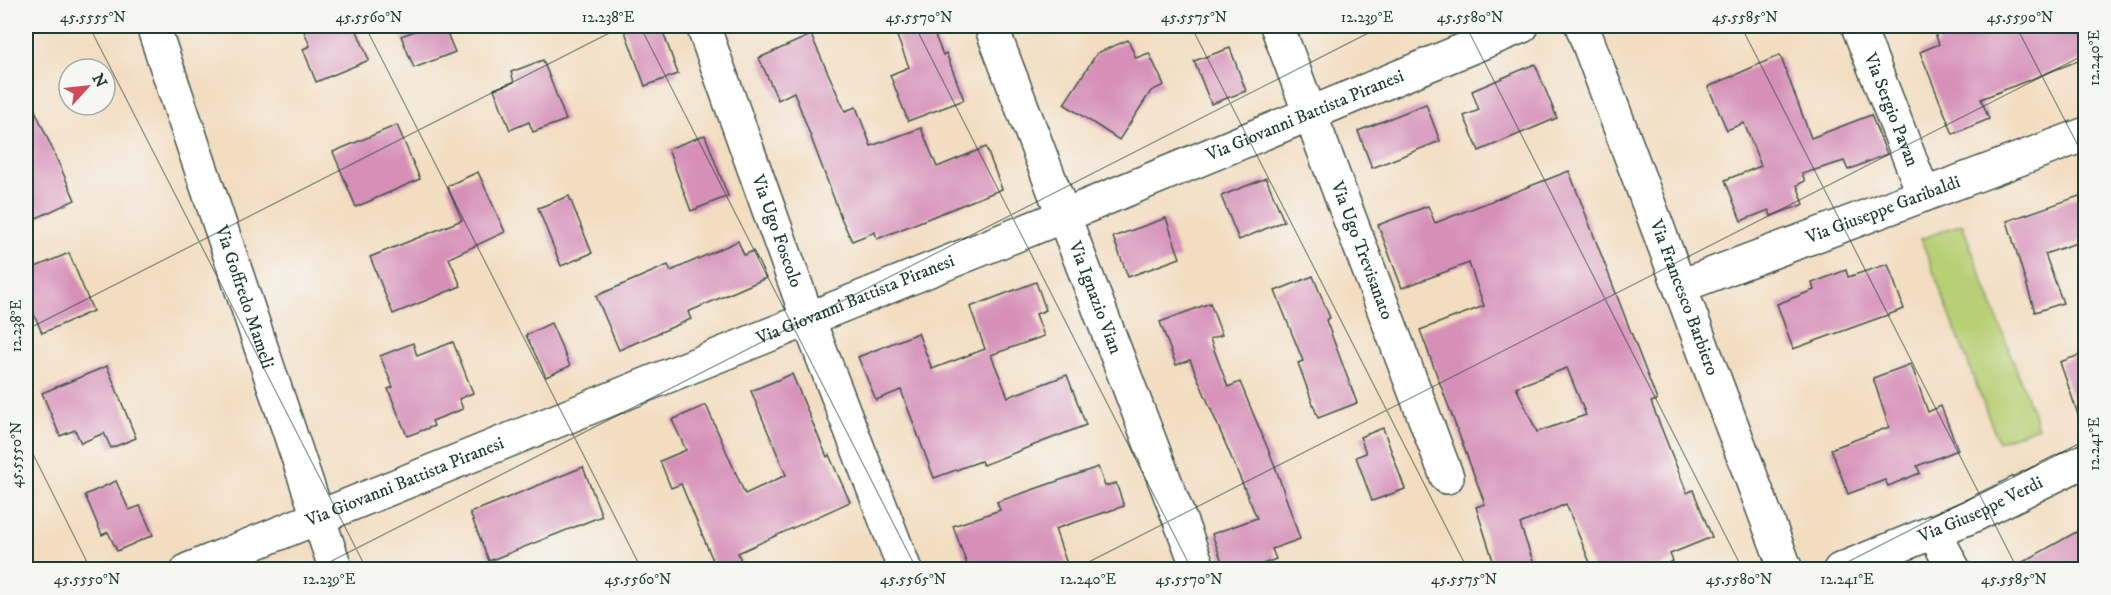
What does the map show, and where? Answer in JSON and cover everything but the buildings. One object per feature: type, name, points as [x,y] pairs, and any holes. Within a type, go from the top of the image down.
[{"type":"street","name":"Via Goffredo Mameli","points":[[153,26],[336,570]]},
{"type":"street","name":"Via Ugo Foscolo","points":[[703,26],[808,320],[905,570]]},
{"type":"street","name":"Via Ignazio Vian","points":[[991,26],[1199,570]]},
{"type":"street","name":"Via Ugo Trevisanato","points":[[1277,26],[1447,477]]},
{"type":"street","name":"Via Giovanni Battista Piranesi","points":[[188,570],[808,320],[1522,26]]},
{"type":"street","name":"Via Francesco Barbiero","points":[[1582,26],[1786,570]]},
{"type":"street","name":"Via Sergio Pavan","points":[[1858,26],[1924,195]]},
{"type":"street","name":"Via Giuseppe Garibaldi","points":[[1681,286],[2085,134]]},
{"type":"street","name":"Via Giuseppe Verdi","points":[[1840,570],[1934,532],[2085,460]]},
{"type":"street","points":[[1934,532],[1954,570]]},
{"type":"green space","points":[[1962,224],[2038,427],[1998,442],[1921,239]]}]
